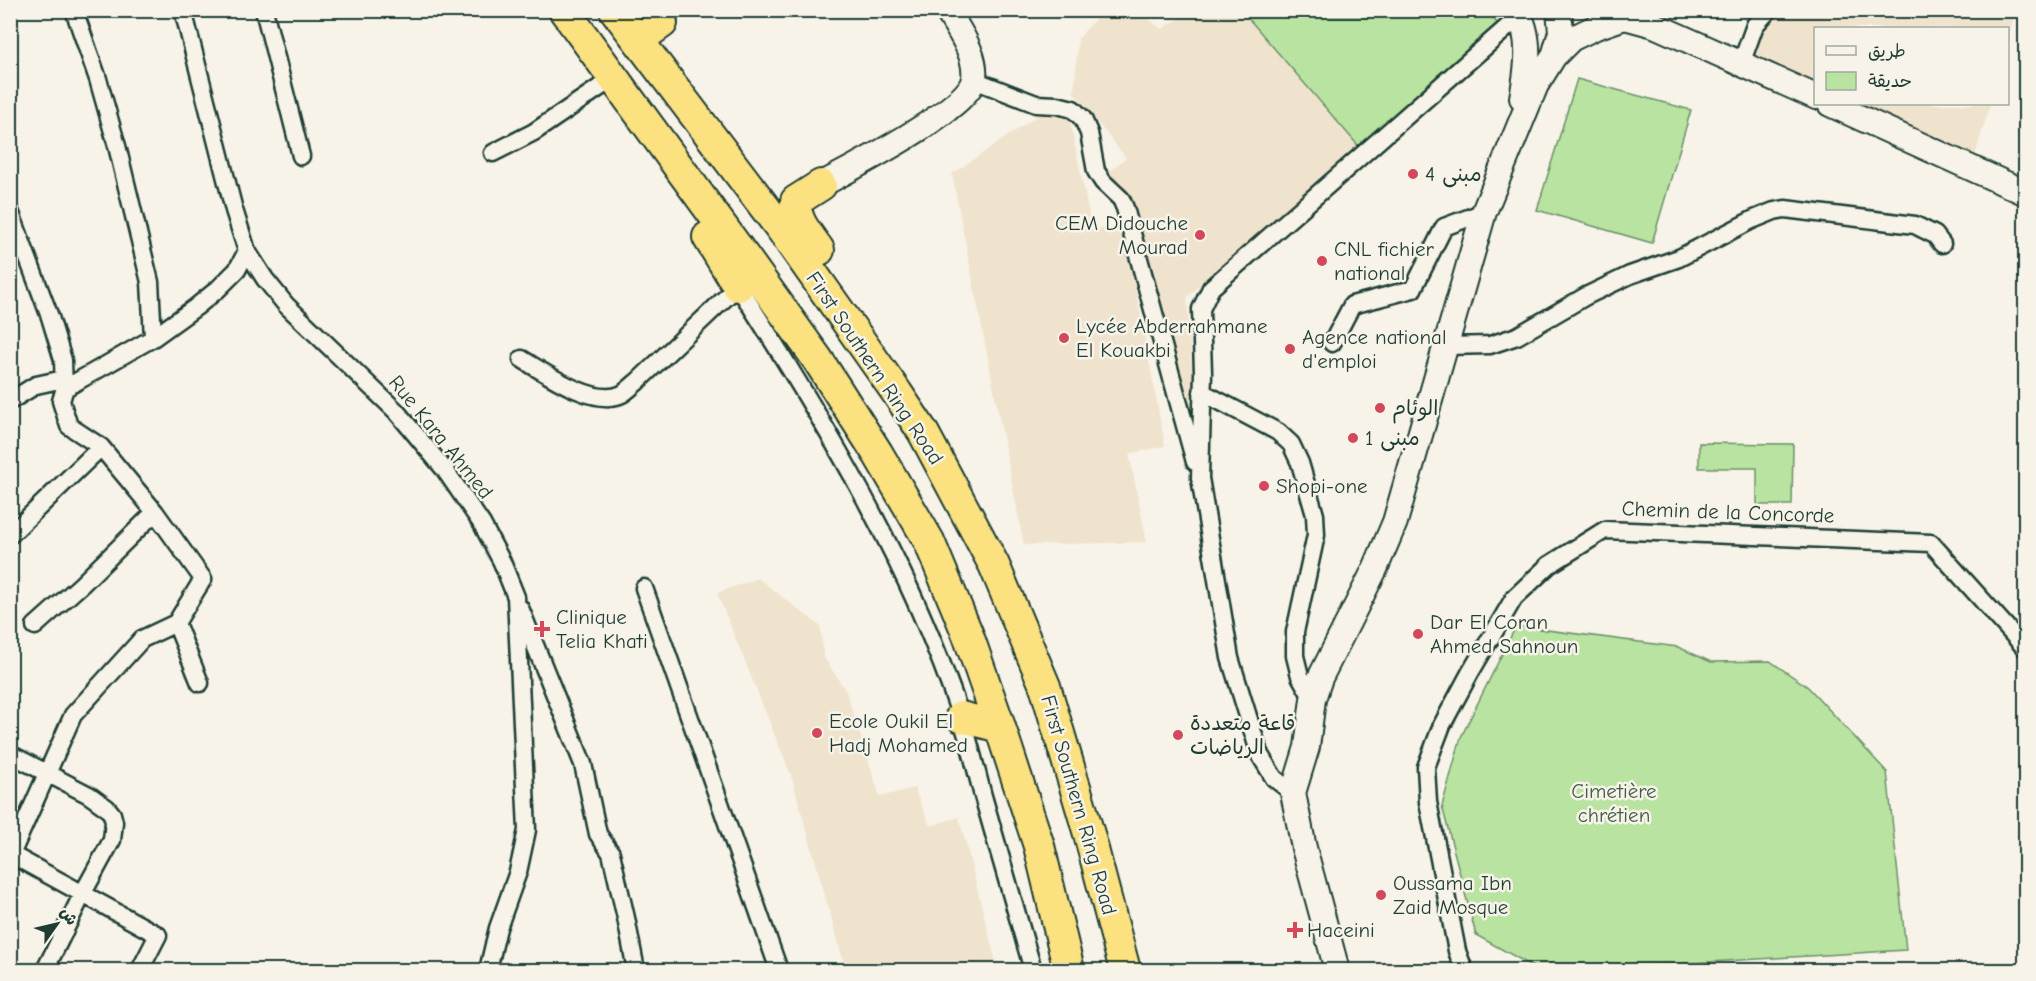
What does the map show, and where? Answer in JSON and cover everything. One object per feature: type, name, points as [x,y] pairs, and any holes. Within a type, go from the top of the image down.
[{"type":"highway","name":"First Southern Ring Road","points":[[564,10],[818,360],[878,454],[928,542],[968,635],[1000,727],[1039,846],[1069,970]]},
{"type":"highway","name":"First Southern Ring Road","points":[[615,10],[659,25],[782,230],[923,432],[994,565],[1045,686],[1089,834],[1125,970]]},
{"type":"highway","points":[[616,84],[738,286]]},
{"type":"highway","points":[[821,185],[796,201],[795,210],[802,225],[877,333],[889,360],[897,393]]},
{"type":"highway","points":[[961,717],[1000,727]]},
{"type":"street","points":[[74,10],[98,79],[117,146],[150,282],[153,338]]},
{"type":"street","name":"Rue Kara Ahmed","points":[[183,10],[234,210],[248,251],[265,279],[286,305],[396,411],[445,470],[482,524],[502,562],[516,597],[527,830],[518,872],[498,928],[488,970]]},
{"type":"street","points":[[264,10],[301,156]]},
{"type":"street","points":[[821,185],[926,125],[965,94],[974,80],[973,61],[947,10]]},
{"type":"street","points":[[1517,130],[1528,69],[1528,45],[1534,23],[1545,10]]},
{"type":"street","points":[[1554,56],[1561,32],[1559,10]]},
{"type":"street","points":[[1602,10],[1654,25],[1814,97]]},
{"type":"street","points":[[1741,64],[1755,25],[1769,10]]},
{"type":"street","points":[[1200,478],[1202,392],[1200,309],[1211,288],[1518,13],[1528,45]]},
{"type":"street","points":[[1338,970],[1304,848],[1293,793],[1308,747],[1313,699],[1320,678],[1375,569],[1395,522],[1484,212],[1536,85],[1554,56],[1571,39],[1625,17]]},
{"type":"street","points":[[974,80],[1036,104],[1057,105],[1073,110],[1083,119],[1089,133],[1096,171],[1103,182],[1121,199],[1200,478],[1230,658],[1260,755],[1274,778],[1293,793]]},
{"type":"street","points":[[493,153],[616,84]]},
{"type":"street","points":[[1832,105],[2025,193]]},
{"type":"street","points":[[1446,346],[1490,345],[1517,336],[1595,292],[1630,275],[1678,258],[1774,211],[1785,209],[1915,225],[1935,235],[1942,244]]},
{"type":"street","points":[[10,211],[50,317],[63,360],[64,391],[61,401],[69,426],[101,447],[155,512],[202,579],[176,623],[200,683]]},
{"type":"street","points":[[1332,343],[1352,304],[1413,289],[1444,227],[1484,212]]},
{"type":"street","points":[[64,380],[69,386],[80,381],[153,338],[218,289],[237,270],[248,251]]},
{"type":"street","points":[[522,359],[584,393],[603,398],[620,395],[637,382],[738,286],[808,399],[867,506],[922,618],[961,717],[1033,970]]},
{"type":"street","points":[[10,401],[36,385],[64,380]]},
{"type":"street","points":[[1202,392],[1278,432],[1291,444],[1300,463],[1316,515],[1316,535],[1295,632],[1295,656],[1300,676],[1313,699]]},
{"type":"street","points":[[10,535],[101,447]]},
{"type":"street","points":[[35,626],[82,584],[155,512]]},
{"type":"street","name":"Chemin de la Concorde","points":[[1464,970],[1457,951],[1428,802],[1426,766],[1448,714],[1514,598],[1549,565],[1605,530],[1931,543],[2025,649]]},
{"type":"street","points":[[644,588],[779,970]]},
{"type":"street","points":[[516,597],[583,764],[598,834],[611,852],[636,970]]},
{"type":"street","points":[[140,970],[158,935],[11,856],[73,715],[142,639],[176,623]]},
{"type":"street","points":[[10,754],[89,795],[107,807],[114,822],[112,840],[45,970]]},
{"type":"shaded area","points":[[2004,10],[2014,17],[2009,36],[2009,27],[1814,27],[1814,89],[1755,61],[1763,26],[1780,11]]},
{"type":"shaded area","name":"CEM Didouche Mourad","points":[[1102,11],[1140,11],[1161,29],[1193,11],[1242,11],[1361,149],[1187,297],[1195,424],[1191,426],[1105,174],[1126,158],[1074,93],[1078,39]]},
{"type":"shaded area","points":[[1848,105],[1990,105],[1973,163]]},
{"type":"shaded area","name":"Lycée Abderrahmane El Kouakbi","points":[[1047,111],[1069,115],[1092,229],[1124,226],[1165,446],[1129,454],[1147,542],[1024,545],[952,174]]},
{"type":"shaded area","name":"Ecole Oukil El Hadj Mohamed","points":[[758,578],[820,626],[824,658],[846,691],[880,797],[914,788],[930,826],[959,817],[998,970],[846,970],[791,775],[717,593]]},
{"type":"green space","points":[[1242,11],[1484,11],[1499,25],[1361,149]]},
{"type":"green space","points":[[1577,79],[1691,110],[1652,243],[1537,210]]},
{"type":"green space","points":[[1699,443],[1793,444],[1792,505],[1757,505],[1757,468],[1699,468]]},
{"type":"green space","name":"Cimetière chrétien","points":[[1516,626],[1678,647],[1711,662],[1770,661],[1808,687],[1887,772],[1906,950],[1576,970],[1539,970],[1476,935],[1442,806],[1461,737]]},
{"type":"place","name":"مبنى 4","points":[[1413,174]]},
{"type":"place","name":"CEM Didouche Mourad","points":[[1200,235]]},
{"type":"place","name":"CNL fichier national","points":[[1322,261]]},
{"type":"place","name":"Lycée Abderrahmane El Kouakbi","points":[[1064,338]]},
{"type":"place","name":"Agence national d'emploi","points":[[1290,349]]},
{"type":"place","name":"الوئام","points":[[1380,408]]},
{"type":"place","name":"مبنى 1","points":[[1353,438]]},
{"type":"place","name":"Shopi-one","points":[[1264,486]]},
{"type":"place","name":"Clinique Telia Khati","points":[[542,629]]},
{"type":"place","name":"Dar El Coran Ahmed Sahnoun","points":[[1418,634]]},
{"type":"place","name":"Ecole Oukil El Hadj Mohamed","points":[[817,733]]},
{"type":"place","name":"قاعة متعددة الرياضات","points":[[1178,735]]},
{"type":"place","name":"Oussama Ibn Zaid Mosque","points":[[1381,895]]},
{"type":"place","name":"Haceini","points":[[1295,930]]}]
